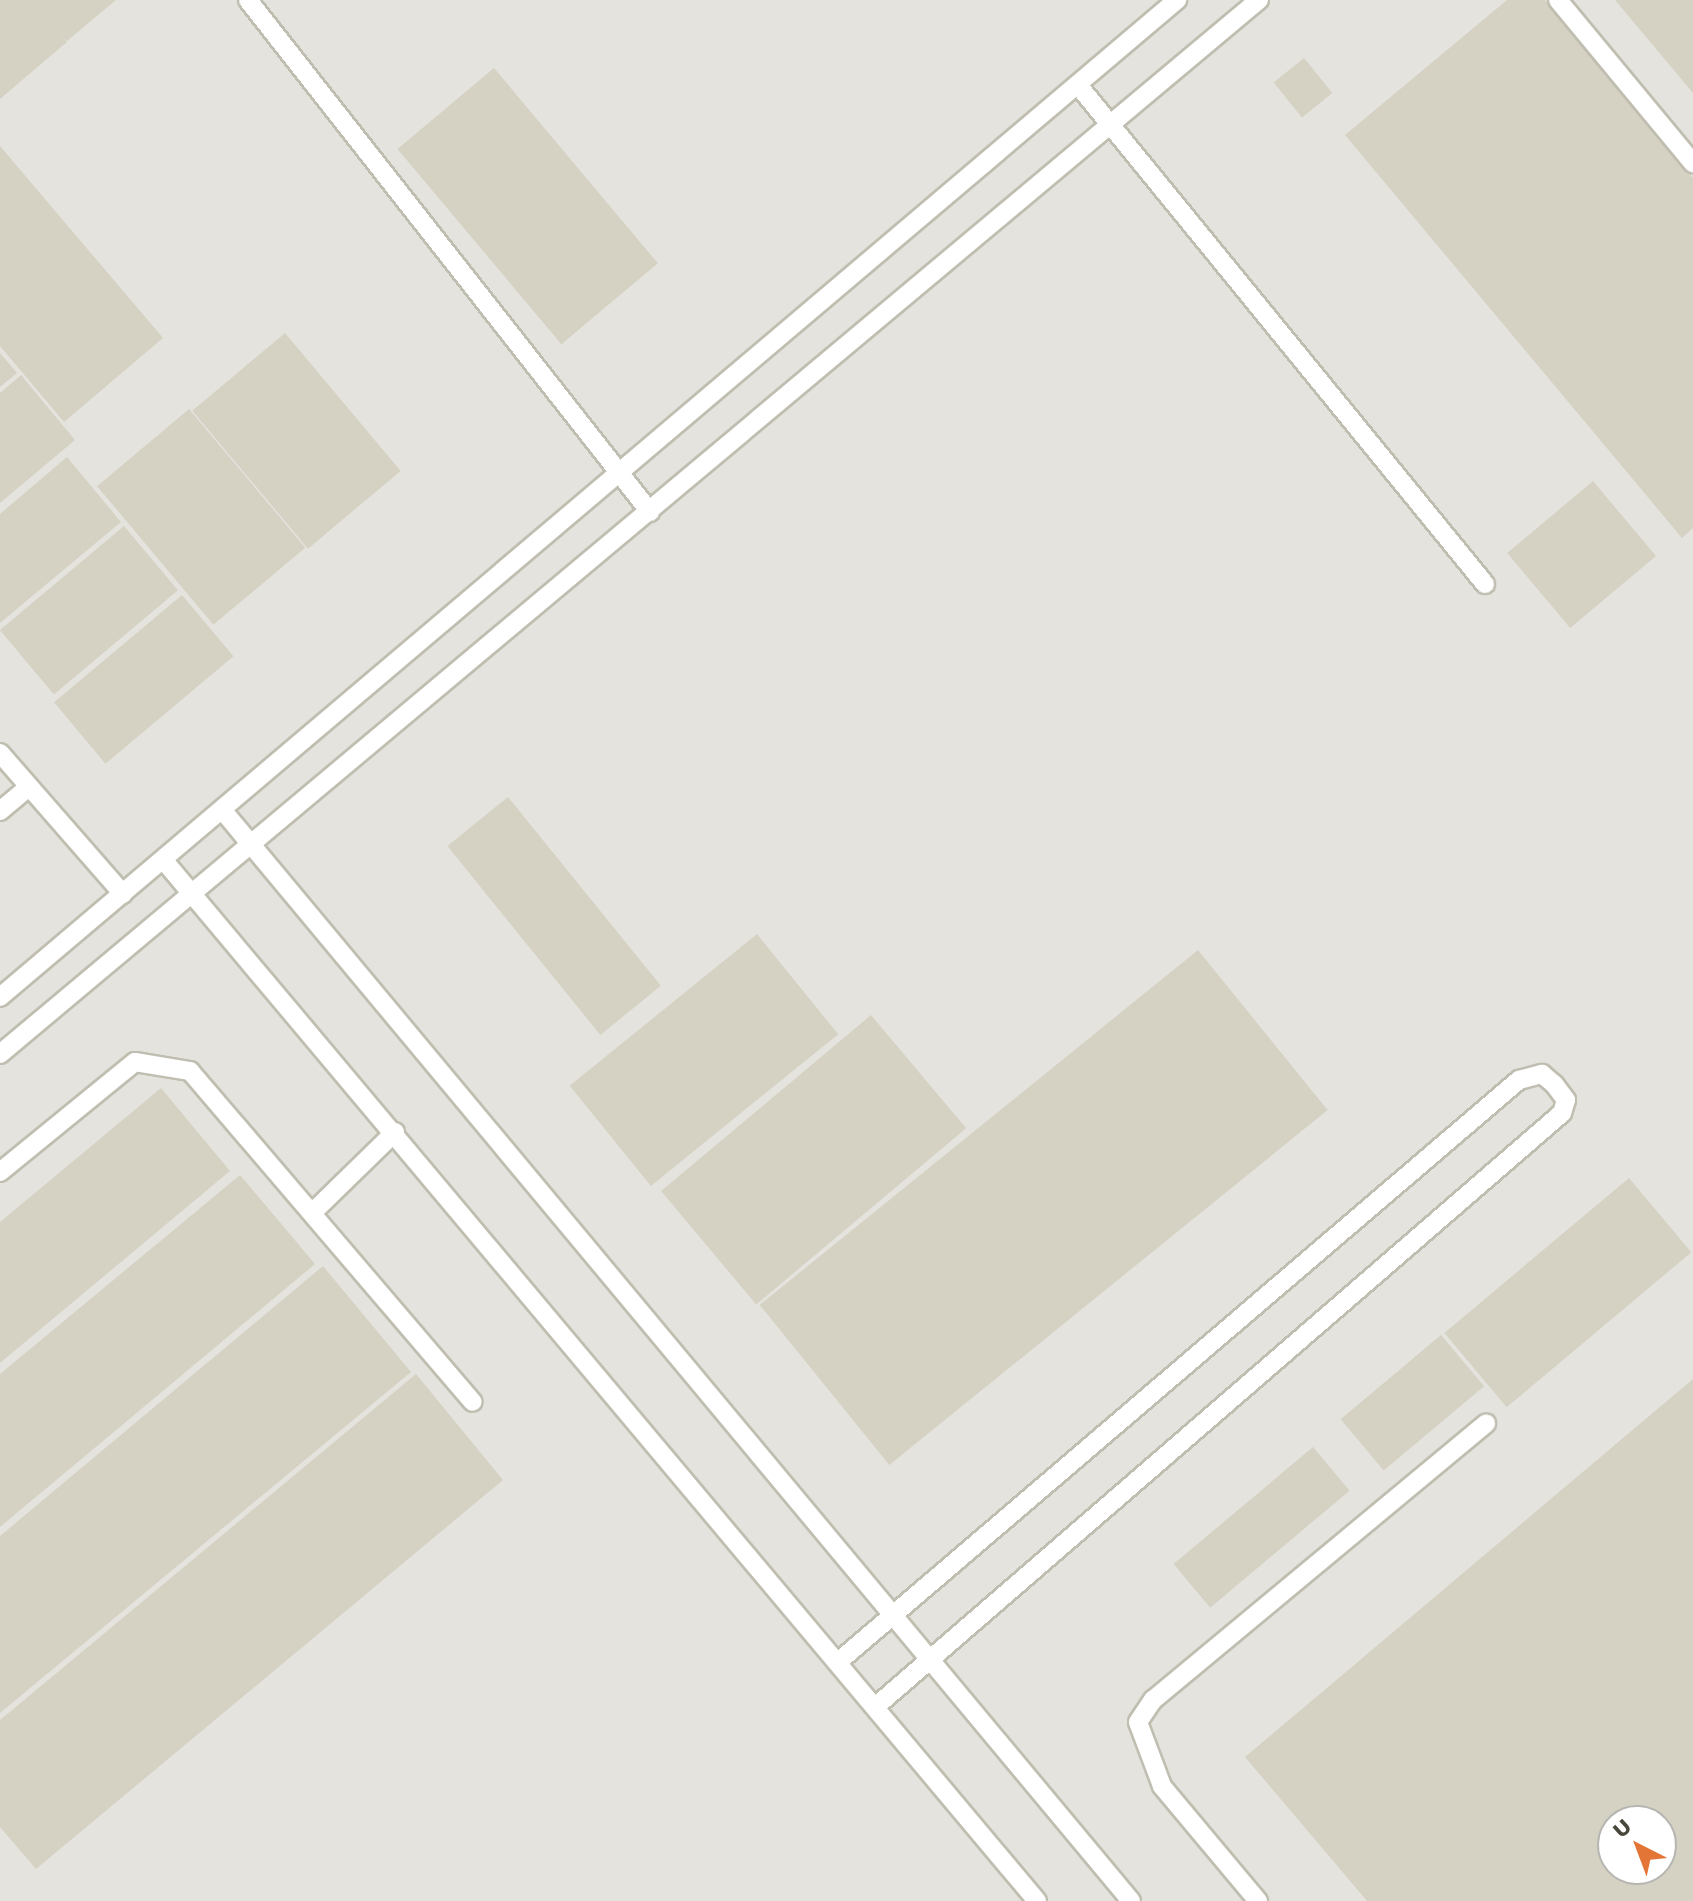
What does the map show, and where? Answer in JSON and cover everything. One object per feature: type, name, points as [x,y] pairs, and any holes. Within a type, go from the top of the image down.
[{"type":"lane","points":[[248,0],[616,475],[650,512]]},
{"type":"lane","points":[[0,997],[123,894],[166,863],[616,475],[1177,0]]},
{"type":"lane","points":[[0,1054],[1259,0]]},
{"type":"lane","points":[[1558,0],[1693,163]]},
{"type":"lane","points":[[1078,85],[1485,584]]},
{"type":"lane","points":[[0,753],[123,894]]},
{"type":"lane","points":[[0,811],[29,787]]},
{"type":"lane","points":[[224,812],[937,1661],[1131,1901]]},
{"type":"lane","points":[[166,863],[194,891],[1037,1901]]},
{"type":"lane","points":[[0,1172],[135,1062],[150,1060],[190,1071],[473,1402]]},
{"type":"lane","points":[[838,1662],[899,1616],[1519,1080],[1542,1074],[1554,1084],[1566,1100],[1562,1113],[937,1661],[875,1707]]},
{"type":"lane","points":[[312,1213],[395,1132]]},
{"type":"lane","points":[[1258,1901],[1162,1786],[1138,1722],[1153,1700],[1486,1424]]},
{"type":"shaded area","points":[[0,0],[1693,0],[1693,1901],[0,1901]]},
{"type":"building","points":[[0,0],[116,0],[67,41],[60,35],[67,42],[0,99]]},
{"type":"building","points":[[1507,0],[1545,0],[1693,178],[1693,528],[1682,538],[1345,135]]},
{"type":"building","points":[[1615,0],[1693,0],[1693,93]]},
{"type":"building","points":[[1304,58],[1332,93],[1302,118],[1274,83]]},
{"type":"building","points":[[494,68],[658,263],[561,344],[397,149]]},
{"type":"building","points":[[0,146],[163,338],[64,422],[0,346]]},
{"type":"building","points":[[285,333],[401,471],[308,549],[192,411]]},
{"type":"building","points":[[0,353],[17,373],[0,387]]},
{"type":"building","points":[[21,375],[75,440],[0,503],[0,393]]},
{"type":"building","points":[[189,409],[305,548],[213,625],[97,486]]},
{"type":"building","points":[[67,457],[121,522],[0,623],[0,514]]},
{"type":"building","points":[[1593,481],[1656,556],[1570,628],[1507,553]]},
{"type":"building","points":[[124,526],[178,590],[54,694],[0,630]]},
{"type":"building","points":[[182,595],[233,656],[105,764],[54,702]]},
{"type":"building","points":[[508,797],[661,986],[600,1035],[447,846]]},
{"type":"building","points":[[757,934],[838,1034],[651,1186],[570,1086]]},
{"type":"building","points":[[1198,950],[1328,1110],[889,1465],[760,1305]]},
{"type":"building","points":[[871,1015],[966,1128],[756,1304],[661,1191]]},
{"type":"building","points":[[161,1088],[230,1171],[0,1363],[0,1222]]},
{"type":"building","points":[[240,1175],[315,1264],[0,1527],[0,1374]]},
{"type":"building","points":[[1629,1178],[1691,1252],[1507,1407],[1444,1333]]},
{"type":"building","points":[[323,1266],[411,1372],[0,1713],[0,1536]]},
{"type":"building","points":[[1441,1335],[1484,1386],[1384,1471],[1341,1419]]},
{"type":"building","points":[[416,1374],[503,1480],[36,1869],[0,1827],[0,1720]]},
{"type":"building","points":[[1693,1379],[1693,1901],[1367,1901],[1245,1757]]},
{"type":"building","points":[[1313,1447],[1350,1491],[1210,1608],[1174,1564]]}]
